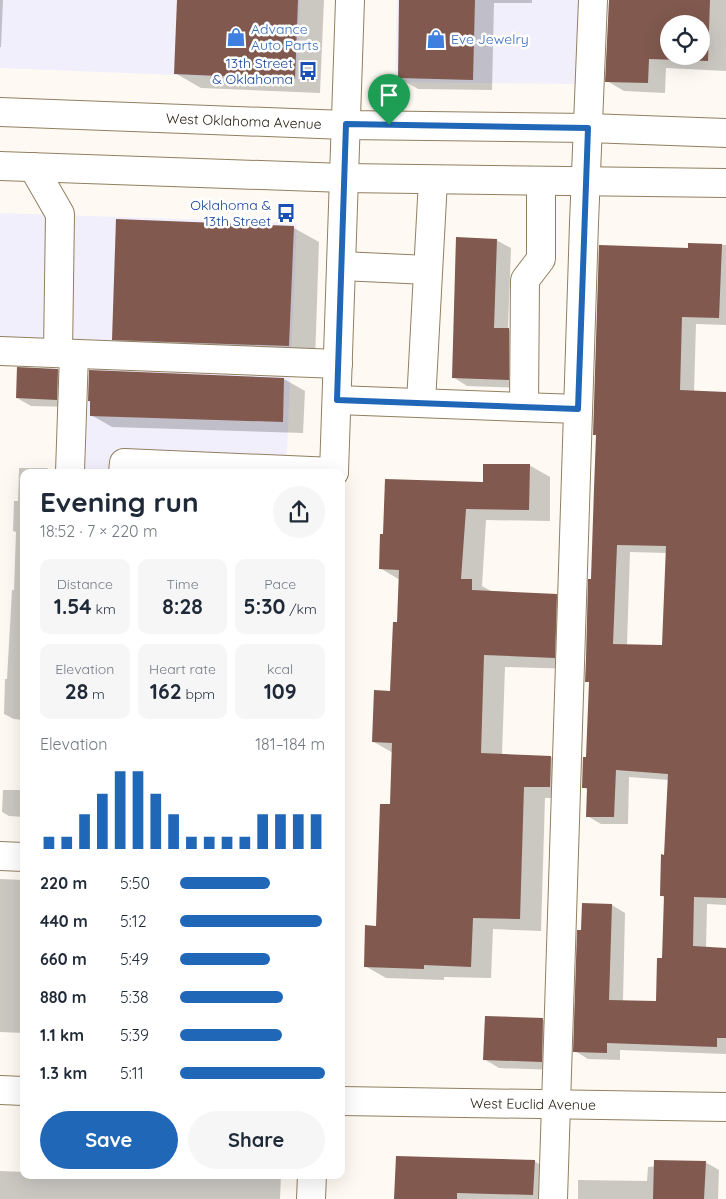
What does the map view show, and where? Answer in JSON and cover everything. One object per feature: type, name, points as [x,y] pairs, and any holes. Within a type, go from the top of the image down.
[{"type":"main road","points":[[334,469],[350,0]]},
{"type":"main road","points":[[553,1199],[592,0]]},
{"type":"main road","name":"West Oklahoma Avenue","points":[[0,112],[346,124],[726,132]]},
{"type":"main road","points":[[0,166],[344,178],[726,183]]},
{"type":"main road","points":[[33,167],[60,214],[70,469]]},
{"type":"main road","points":[[421,403],[432,180]]},
{"type":"main road","points":[[524,407],[525,280],[541,259],[541,181]]},
{"type":"main road","points":[[341,266],[428,270]]},
{"type":"main road","points":[[0,351],[338,364]]},
{"type":"main road","points":[[337,400],[578,409]]},
{"type":"main road","points":[[123,469],[124,463],[264,469]]},
{"type":"main road","points":[[0,856],[20,857]]},
{"type":"main road","points":[[0,1090],[20,1091]]},
{"type":"main road","name":"West Euclid Avenue","points":[[345,1100],[726,1107]]},
{"type":"main road","points":[[311,1199],[312,1179]]},
{"type":"shaded area","points":[[0,0],[300,0],[297,80],[0,68]]},
{"type":"shaded area","points":[[397,0],[585,0],[581,84],[395,82]]},
{"type":"shaded area","points":[[0,213],[297,223],[286,469],[85,469],[90,342],[0,338]]},
{"type":"building","name":"Advance Auto Parts","points":[[177,0],[298,0],[295,79],[174,74]]},
{"type":"building","name":"Eve Jewelry","points":[[399,0],[475,0],[473,80],[398,78]]},
{"type":"building","points":[[609,0],[710,0],[710,15],[660,15],[660,59],[649,59],[648,83],[605,82]]},
{"type":"building","points":[[116,219],[294,226],[289,346],[112,340]]},
{"type":"building","points":[[456,237],[497,239],[494,328],[509,328],[509,380],[452,378]]},
{"type":"building","points":[[688,243],[722,244],[719,318],[682,317],[680,390],[726,392],[726,898],[694,897],[693,946],[726,948],[726,1038],[717,1038],[717,1047],[607,1043],[607,1053],[573,1052],[577,930],[581,930],[582,903],[612,904],[609,1000],[656,1001],[657,958],[662,958],[664,896],[660,896],[661,854],[664,855],[668,774],[616,770],[614,817],[586,817],[587,788],[582,788],[583,757],[586,757],[589,682],[585,682],[588,579],[591,579],[596,435],[593,435],[599,245],[688,248]],"holes":[[[617,545],[666,546],[662,645],[613,644]]]},
{"type":"building","points":[[17,367],[58,369],[57,400],[16,398]]},
{"type":"building","points":[[89,370],[284,378],[283,422],[90,416],[90,401],[88,401]]},
{"type":"building","points":[[483,464],[530,464],[529,510],[466,509],[461,579],[472,579],[472,590],[557,594],[555,658],[484,655],[481,753],[551,756],[550,787],[524,787],[520,919],[473,918],[471,967],[424,965],[424,969],[364,967],[365,925],[376,926],[380,804],[390,804],[392,743],[372,742],[374,690],[390,691],[393,622],[397,622],[399,570],[379,569],[380,534],[383,534],[385,479],[483,482]]},
{"type":"building","points":[[485,1016],[543,1018],[542,1062],[483,1060]]},
{"type":"building","points":[[396,1156],[535,1160],[533,1195],[457,1193],[457,1199],[394,1199]]},
{"type":"building","points":[[654,1160],[706,1161],[704,1199],[653,1199]]},
{"type":"place","name":"Advance Auto Parts","points":[[236,37]]},
{"type":"place","name":"Eve Jewelry","points":[[436,39]]},
{"type":"place","name":"13th Street & Oklahoma","points":[[308,71]]},
{"type":"place","name":"Oklahoma & 13th Street","points":[[286,213]]},
{"type":"route","points":[[346,124],[389,125],[588,128],[578,409],[337,400],[346,124]]}]
